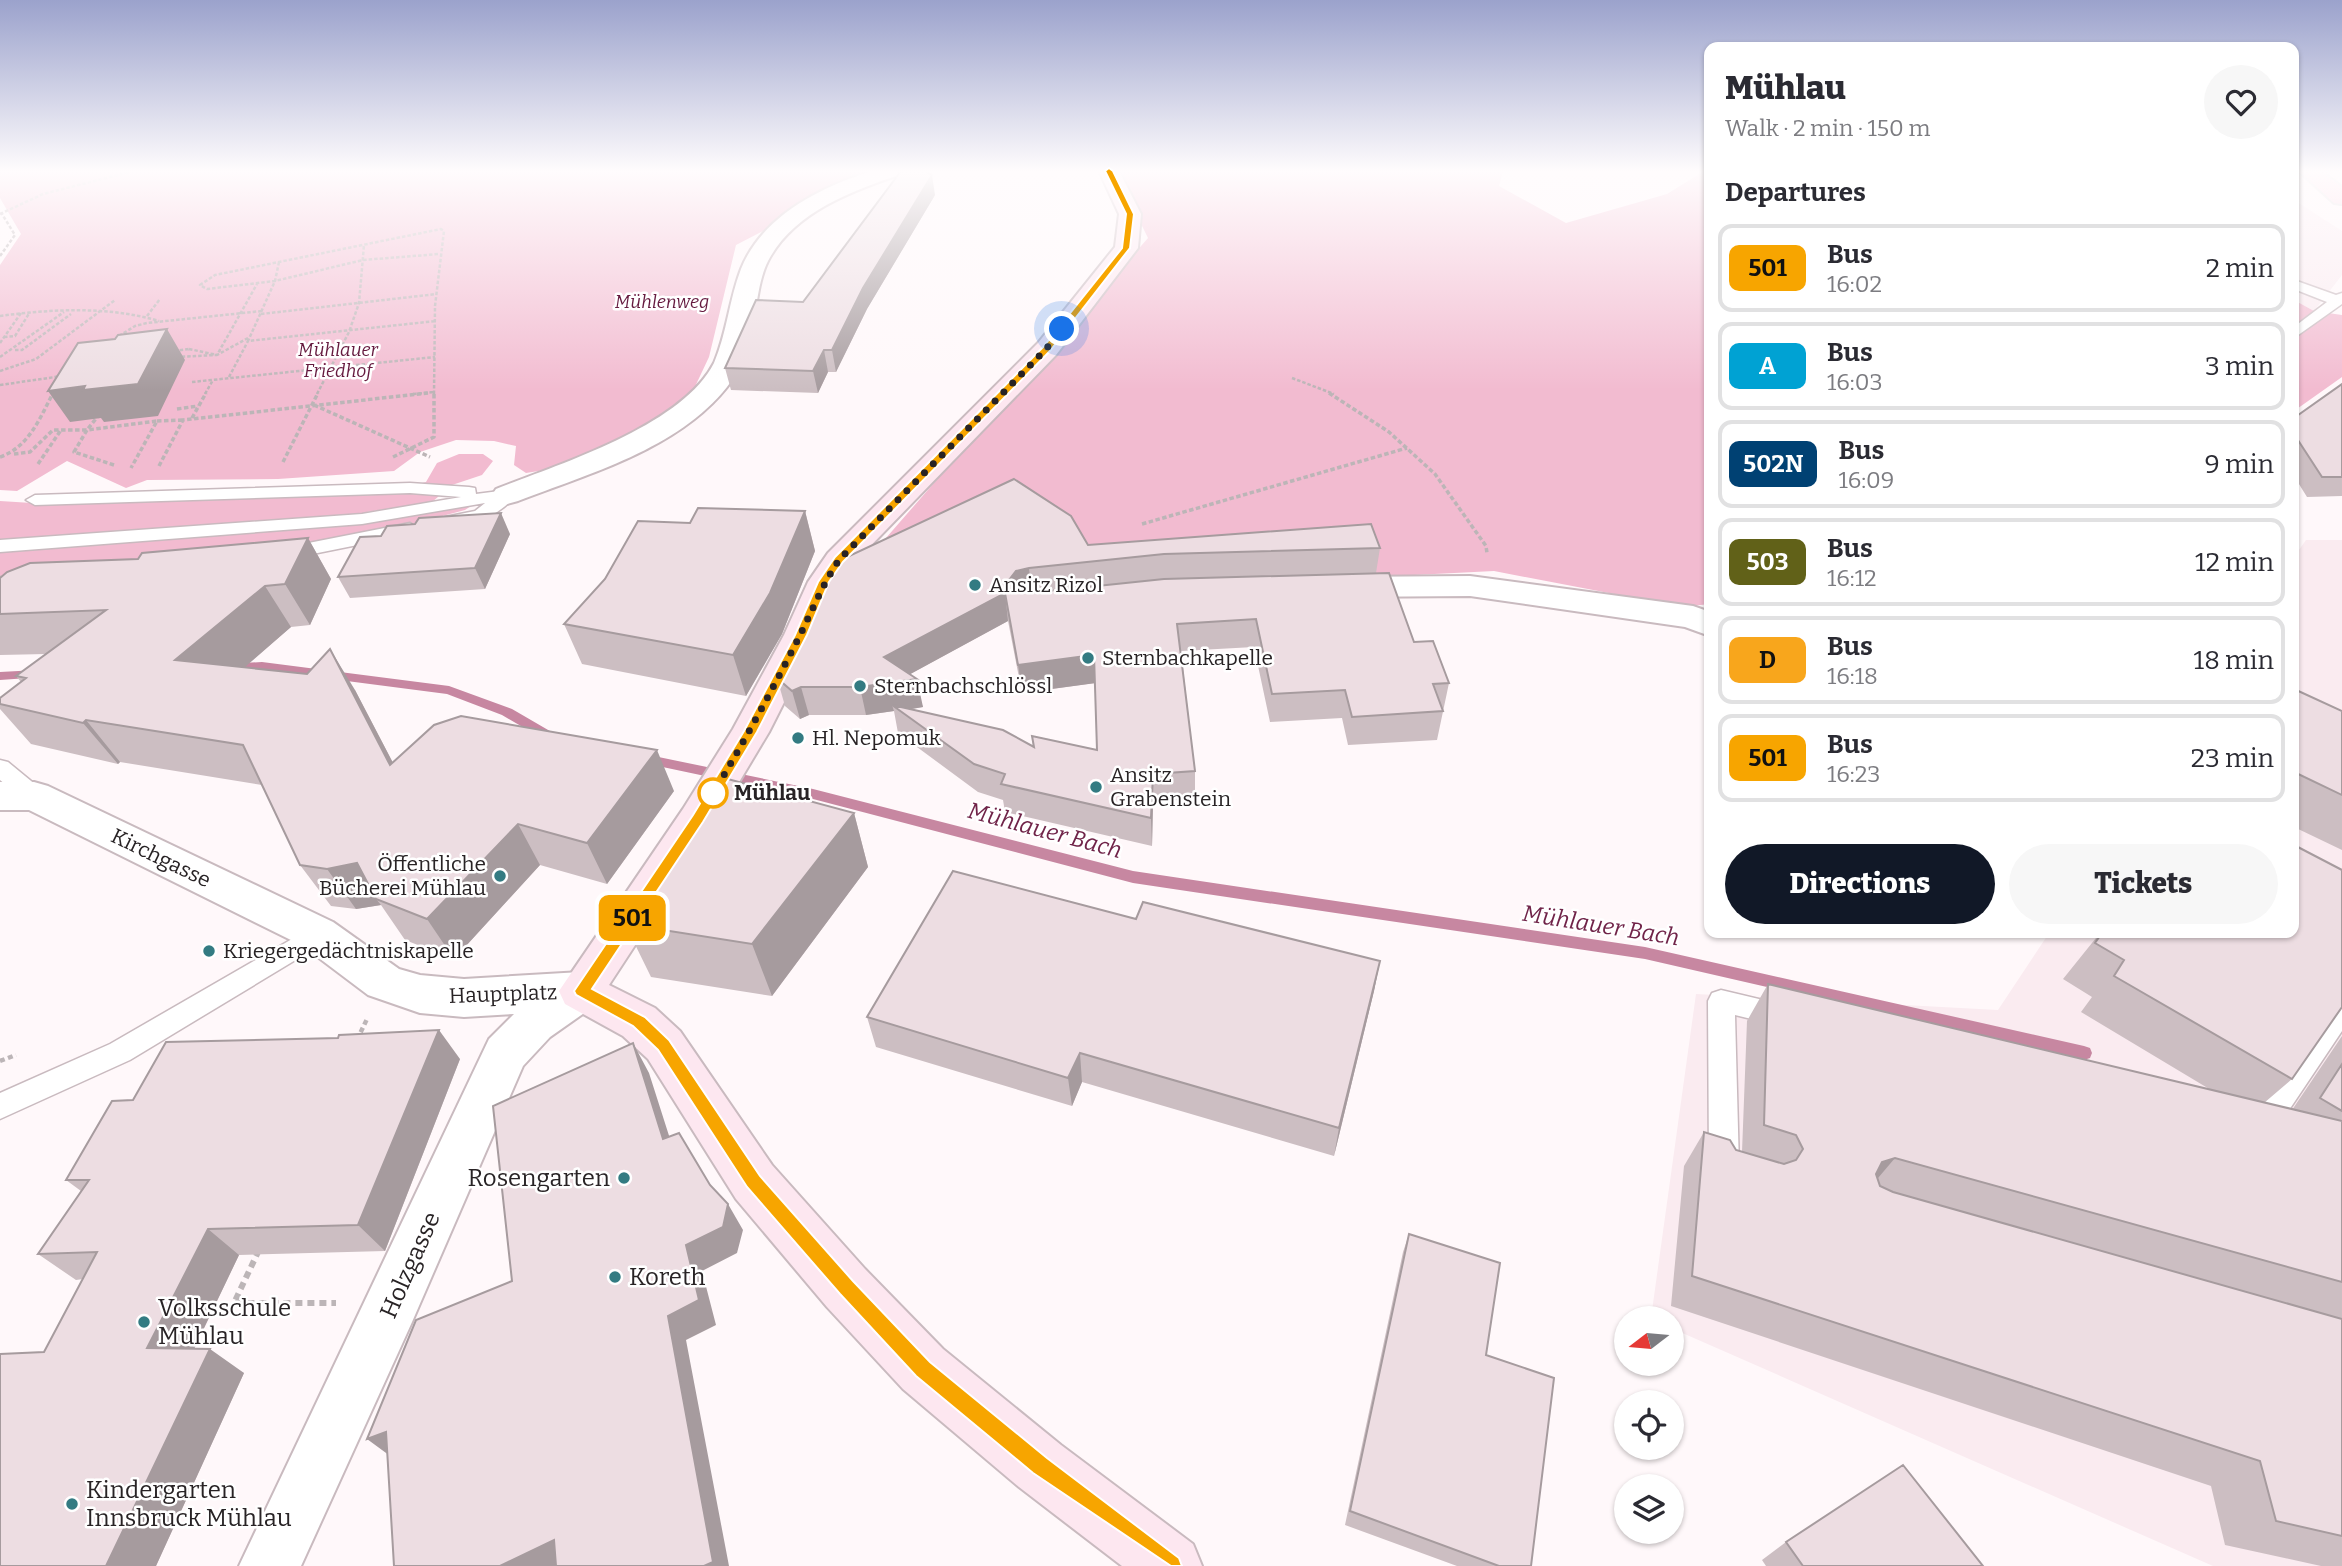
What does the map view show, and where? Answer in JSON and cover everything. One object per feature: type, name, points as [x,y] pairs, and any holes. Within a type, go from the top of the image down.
[{"type":"main road","name":"Hauptplatz","points":[[582,991],[698,819],[750,732],[801,635],[824,582],[839,560],[1046,349],[1126,244]]},
{"type":"main road","points":[[582,991],[639,1022],[664,1045],[754,1181],[846,1288],[923,1369],[1040,1466],[1171,1566]]},
{"type":"street","points":[[507,495],[604,456],[652,431],[694,404],[717,381],[727,364],[752,270],[769,244]]},
{"type":"street","points":[[1308,589],[1470,586],[1704,619]]},
{"type":"street","name":"Kirchgasse","points":[[17,796],[318,934]]},
{"type":"street","name":"Hauptplatz","points":[[318,934],[384,982],[420,994],[464,998],[582,991]]},
{"type":"street","name":"Holzgasse","points":[[270,1566],[393,1303],[505,1053],[534,1023],[582,991]]},
{"type":"lane","points":[[2299,286],[2340,299]]},
{"type":"lane","points":[[2299,330],[2340,299]]},
{"type":"lane","points":[[36,500],[410,488],[507,495]]},
{"type":"lane","points":[[0,546],[362,519],[507,495]]},
{"type":"lane","points":[[261,558],[481,515],[507,495]]},
{"type":"lane","points":[[0,768],[17,796]]},
{"type":"lane","points":[[0,1106],[120,1052],[318,934]]},
{"type":"lane","points":[[1749,1178],[1724,1171],[1721,1001],[1815,1024]]},
{"type":"lane","points":[[2232,1125],[2259,1132],[2342,1009]]},
{"type":"path","points":[[368,244],[212,276],[203,281],[200,287],[207,289],[275,281],[363,260],[439,254]]},
{"type":"path","points":[[384,462],[434,437],[437,294],[441,244]]},
{"type":"path","points":[[280,469],[349,332],[359,303],[364,245]]},
{"type":"path","points":[[229,378],[275,281],[279,262]]},
{"type":"path","points":[[216,355],[257,283]]},
{"type":"path","points":[[117,337],[135,326],[160,321],[437,294]]},
{"type":"path","points":[[147,316],[160,299]]},
{"type":"path","points":[[0,370],[36,359],[115,300]]},
{"type":"path","points":[[0,316],[30,312],[98,313],[147,316],[160,321]]},
{"type":"path","points":[[4,337],[15,336],[30,312]]},
{"type":"path","points":[[0,357],[14,350],[64,312]]},
{"type":"path","points":[[0,343],[20,313]]},
{"type":"path","points":[[14,350],[22,350],[73,313]]},
{"type":"path","points":[[164,352],[175,351],[174,357],[216,355],[249,339],[349,332],[436,321]]},
{"type":"path","points":[[192,382],[435,356]]},
{"type":"path","points":[[0,385],[63,376],[23,445],[13,454]]},
{"type":"path","points":[[1292,378],[1338,396],[1407,448],[1435,474],[1486,546],[1492,589]]},
{"type":"path","points":[[191,419],[213,380]]},
{"type":"path","points":[[0,457],[30,452],[53,430],[87,430],[434,392]]},
{"type":"path","points":[[313,404],[431,458]]},
{"type":"path","points":[[177,409],[198,406]]},
{"type":"path","points":[[102,409],[74,452],[119,467]]},
{"type":"path","points":[[170,470],[156,470],[183,420]]},
{"type":"path","points":[[133,478],[130,470],[157,421]]},
{"type":"path","points":[[38,464],[62,429]]},
{"type":"path","points":[[1142,524],[1407,448]]},
{"type":"path","points":[[355,1043],[384,982]]},
{"type":"path","points":[[263,1241],[234,1303],[393,1303]]},
{"type":"shaded area","points":[[2299,244],[2342,244],[2342,275],[2314,311],[2299,303]]},
{"type":"shaded area","points":[[2306,540],[2342,540],[2342,1566],[2213,1566],[1684,1334],[1684,1306],[1653,1306],[1696,994],[1998,1010],[2046,938],[2299,938],[2299,550]]},
{"type":"green space","name":"Mühlauer Friedhof","points":[[14,244],[738,244],[709,357],[692,393],[644,428],[557,468],[526,473],[514,465],[516,446],[494,441],[456,440],[420,452],[394,471],[278,479],[147,480],[126,488],[67,461],[17,491],[0,490],[0,265]]},
{"type":"green space","points":[[1143,244],[1704,244],[1704,605],[1682,607],[1494,571],[1152,588],[865,562]]},
{"type":"green space","points":[[2299,303],[2314,311],[2342,315],[2342,377],[2299,407]]},
{"type":"green space","points":[[459,454],[483,454],[493,461],[482,475],[452,485],[432,502],[367,512],[362,522],[471,506],[465,510],[416,523],[174,567],[0,583],[0,501],[32,503],[375,495],[426,482],[437,463]]},
{"type":"building","points":[[846,244],[890,244],[863,288],[832,350],[824,350],[813,371],[725,368],[756,300],[803,302]]},
{"type":"building","points":[[167,329],[138,384],[83,390],[85,386],[48,391],[78,343]]},
{"type":"building","points":[[2342,384],[2342,477],[2322,477],[2299,442],[2299,414]]},
{"type":"building","points":[[1014,479],[1071,516],[1088,545],[1371,524],[1380,548],[1164,554],[1029,568],[1016,571],[1009,580],[1016,590],[1030,593],[1164,579],[1389,573],[1414,642],[1433,641],[1449,683],[1433,684],[1443,711],[1352,717],[1345,690],[1272,694],[1256,619],[1177,624],[1195,771],[1153,774],[1151,818],[1001,784],[1005,774],[974,764],[892,705],[1003,730],[1034,747],[1032,736],[1097,750],[1094,655],[1018,665],[1005,593],[884,657],[917,679],[860,687],[801,687],[792,691],[777,678],[832,564]]},
{"type":"building","points":[[698,508],[805,511],[770,593],[733,655],[564,624],[605,579],[638,521],[690,523]]},
{"type":"building","points":[[501,513],[475,568],[338,577],[360,537],[381,536],[387,526],[415,524],[419,518]]},
{"type":"building","points":[[308,538],[285,584],[265,586],[175,660],[307,674],[330,649],[390,765],[434,725],[461,716],[657,750],[587,843],[518,824],[427,919],[376,899],[357,863],[327,869],[300,865],[243,745],[86,720],[83,723],[0,704],[0,698],[26,678],[16,676],[106,610],[0,614],[0,578],[7,572],[30,563],[138,559],[142,553]]},
{"type":"building","points":[[2299,691],[2342,711],[2342,795],[2299,774]]},
{"type":"building","points":[[724,778],[854,813],[752,944],[625,924]]},
{"type":"building","points":[[2299,848],[2342,870],[2342,1007],[2292,1079],[2114,976],[2124,960],[2095,943],[2098,938],[2299,938]]},
{"type":"building","points":[[953,871],[1136,919],[1143,902],[1380,961],[1339,1128],[1080,1053],[1068,1078],[867,1017]]},
{"type":"building","points":[[1768,984],[2342,1121],[2342,1282],[1895,1158],[1882,1162],[1876,1174],[1880,1186],[1893,1192],[2342,1319],[2342,1536],[2276,1521],[2260,1461],[1692,1276],[1704,1132],[1730,1140],[1736,1150],[1784,1164],[1796,1160],[1803,1149],[1796,1135],[1764,1125]]},
{"type":"building","points":[[439,1030],[358,1225],[208,1229],[147,1348],[210,1349],[106,1566],[0,1566],[0,1354],[44,1352],[97,1252],[38,1254],[89,1180],[66,1180],[112,1101],[133,1100],[166,1042],[338,1038],[339,1035]]},
{"type":"building","points":[[633,1043],[663,1139],[679,1133],[710,1185],[728,1204],[723,1227],[686,1245],[699,1300],[668,1316],[713,1562],[704,1566],[556,1566],[554,1540],[500,1566],[394,1566],[386,1432],[367,1439],[416,1320],[512,1281],[493,1106]]},
{"type":"building","points":[[2342,1064],[2342,1111],[2320,1098]]},
{"type":"building","points":[[1409,1234],[1500,1263],[1486,1355],[1554,1378],[1531,1566],[1499,1566],[1350,1511]]},
{"type":"building","points":[[1903,1465],[1983,1566],[1803,1566],[1786,1542]]},
{"type":"waterway","name":"Mühlauer Bach","points":[[225,668],[262,666],[449,690],[507,712],[550,737]]},
{"type":"waterway","name":"Mühlauer Bach","points":[[0,676],[37,674]]},
{"type":"waterway","name":"Mühlauer Bach","points":[[644,759],[813,794],[1133,877],[1645,953],[2084,1053]]},
{"type":"bus line","name":"501","points":[[1126,244],[1046,349],[839,560],[824,582],[801,635],[750,732],[698,819],[582,991],[639,1022],[664,1045],[754,1181],[846,1288],[923,1369],[1040,1466],[1171,1566]]},
{"type":"place","name":"Ansitz Rizol","points":[[975,585]]},
{"type":"place","name":"Sternbachkapelle","points":[[1088,658]]},
{"type":"place","name":"Sternbachschlössl","points":[[860,686]]},
{"type":"place","name":"Hl. Nepomuk","points":[[798,738]]},
{"type":"place","name":"Ansitz Grabenstein","points":[[1096,787]]},
{"type":"place","name":"Mühlau","points":[[713,793]]},
{"type":"place","name":"Öffentliche Bücherei Mühlau","points":[[500,876]]},
{"type":"place","name":"Kriegergedächtniskapelle","points":[[209,951]]},
{"type":"place","name":"Rosengarten","points":[[624,1178]]},
{"type":"place","name":"Koreth","points":[[615,1277]]},
{"type":"place","name":"Volksschule Mühlau","points":[[144,1322]]},
{"type":"place","name":"Kindergarten Innsbruck Mühlau","points":[[72,1504]]},
{"type":"route","points":[[713,793],[709,800],[750,732],[801,635],[824,582],[839,560],[1046,349],[1062,329]]},
{"type":"park label","name":"Mühlenweg","points":[[662,302]]}]
